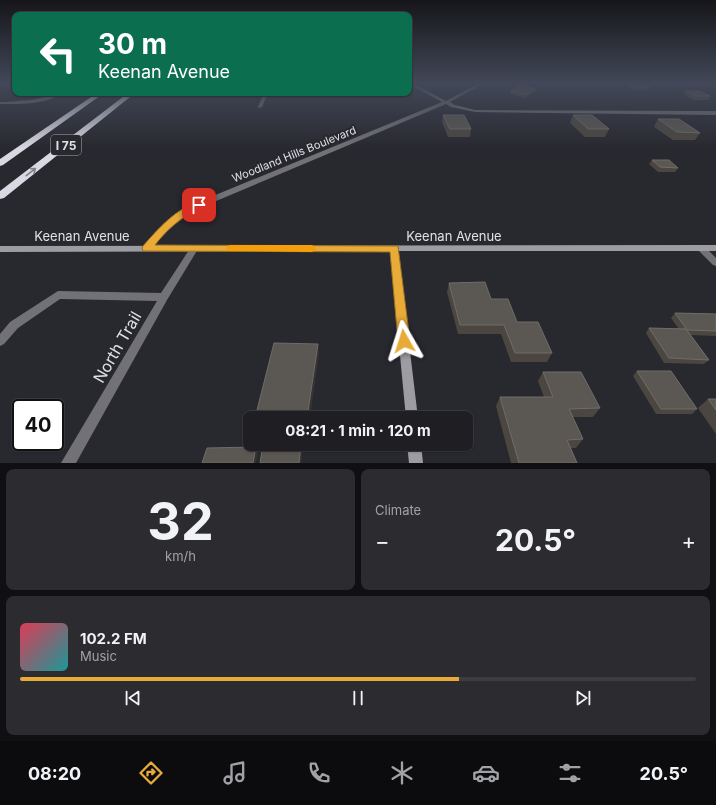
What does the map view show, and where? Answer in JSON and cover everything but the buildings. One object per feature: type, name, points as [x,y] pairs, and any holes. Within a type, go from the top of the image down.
[{"type":"highway","name":"I 75","points":[[0,164],[83,106]]},
{"type":"highway","name":"I 75","points":[[0,196],[116,106]]},
{"type":"street","name":"Woodland Hills Boulevard","points":[[147,248],[164,227],[183,213],[199,205],[439,106]]},
{"type":"street","points":[[453,106],[474,111],[716,113]]},
{"type":"street","points":[[701,248],[716,263]]},
{"type":"street","name":"Keenan Avenue","points":[[0,249],[716,248]]},
{"type":"street","name":"North Trail","points":[[68,463],[164,297],[194,249]]},
{"type":"street","points":[[394,249],[411,411]]},
{"type":"street","points":[[0,341],[14,325],[58,295],[164,297]]},
{"type":"street","points":[[415,451],[416,463]]},
{"type":"slow traffic","points":[[230,249],[312,249]]},
{"type":"route","points":[[199,205],[183,213],[164,227],[147,248],[394,249],[404,341]]}]
